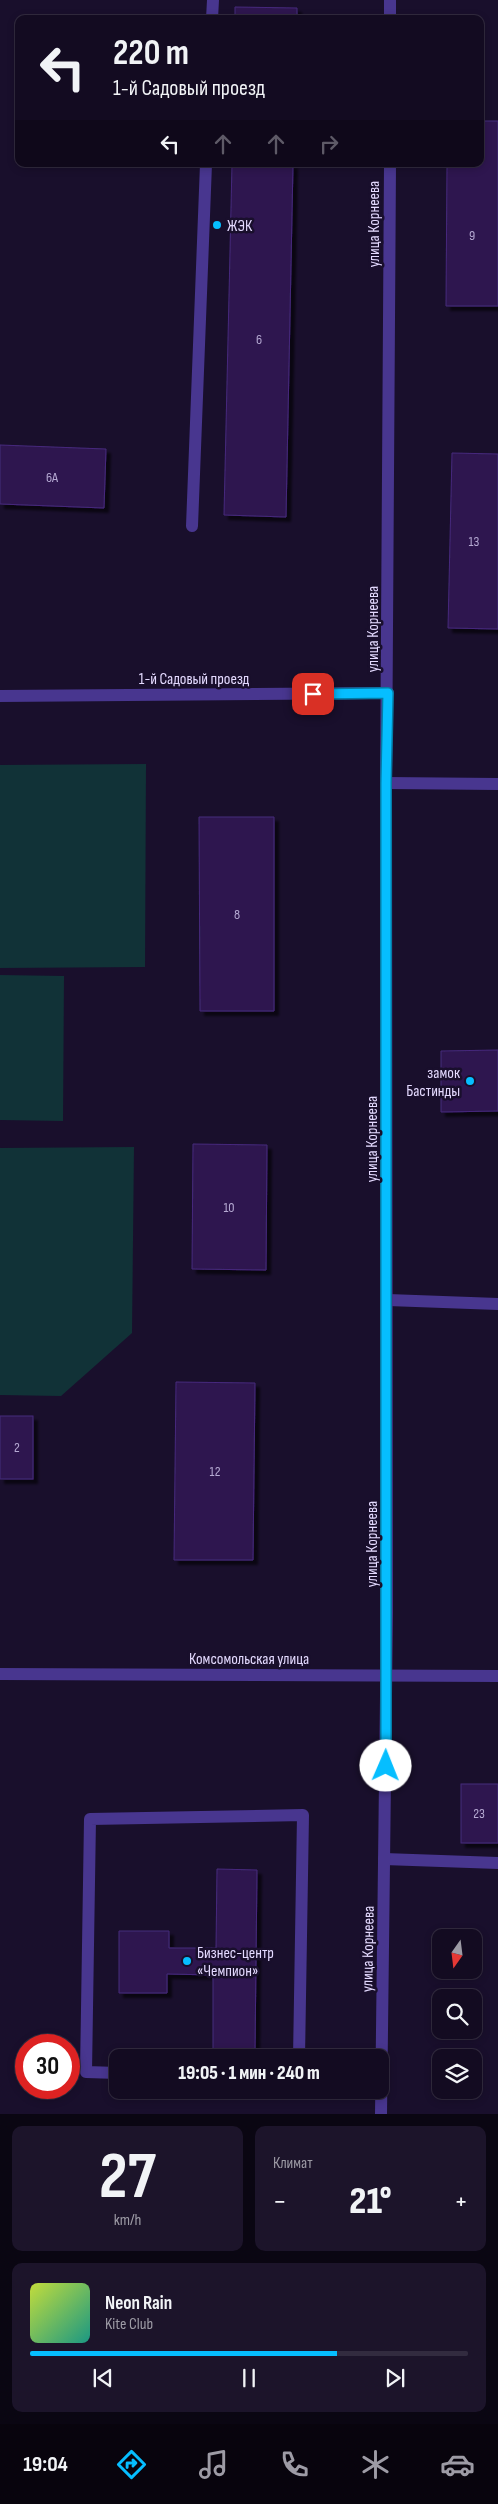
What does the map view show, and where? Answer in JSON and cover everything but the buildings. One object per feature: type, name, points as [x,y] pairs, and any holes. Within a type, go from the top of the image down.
[{"type":"street","points":[[212,15],[213,0]]},
{"type":"street","points":[[390,0],[390,15]]},
{"type":"street","points":[[192,526],[206,167]]},
{"type":"street","name":"улица Корнеева","points":[[381,2049],[387,1676],[386,783],[390,167]]},
{"type":"street","name":"1-й Садовый проезд","points":[[0,696],[388,693]]},
{"type":"street","points":[[386,783],[498,784]]},
{"type":"street","points":[[388,1300],[498,1304]]},
{"type":"street","name":"Комсомольская улица","points":[[0,1674],[498,1676]]},
{"type":"street","points":[[109,2073],[86,2072],[90,1819],[303,1815],[299,2049]]},
{"type":"street","points":[[384,1859],[498,1863]]},
{"type":"street","name":"улица Корнеева","points":[[381,2099],[381,2114]]},
{"type":"green space","points":[[146,764],[145,967],[0,968],[0,765]]},
{"type":"green space","points":[[0,975],[64,976],[63,1121],[0,1120]]},
{"type":"green space","points":[[134,1147],[132,1333],[61,1396],[0,1395],[0,1148]]},
{"type":"place","name":"ЖЭК","points":[[217,225]]},
{"type":"place","name":"замок Бастинды","points":[[470,1081]]},
{"type":"place","name":"Бизнес-центр «Чемпион»","points":[[187,1961]]},
{"type":"route","points":[[313,694],[388,693],[386,783],[388,1339],[386,1766]]}]
